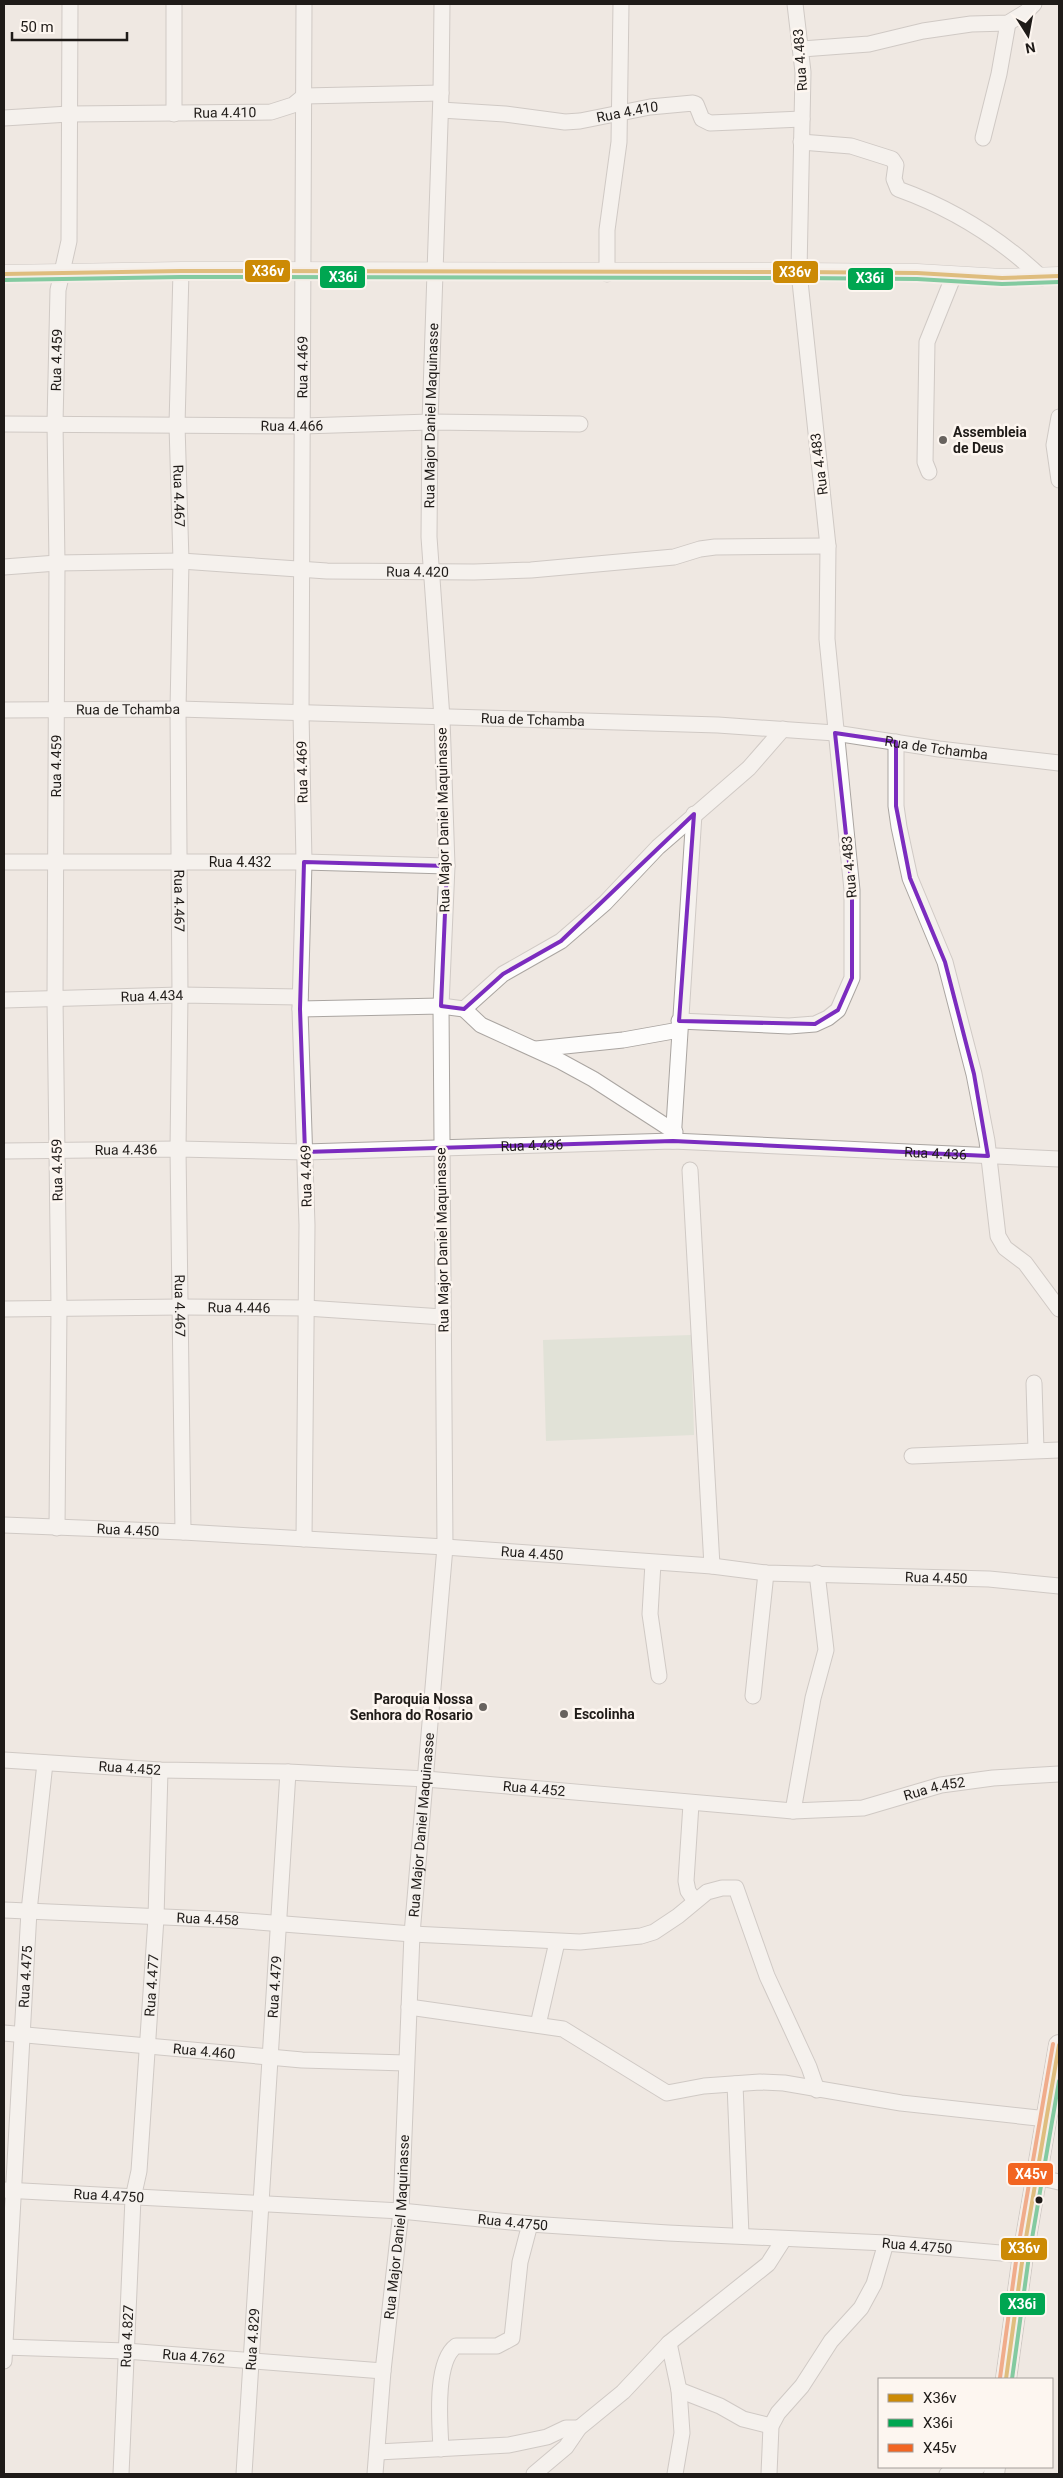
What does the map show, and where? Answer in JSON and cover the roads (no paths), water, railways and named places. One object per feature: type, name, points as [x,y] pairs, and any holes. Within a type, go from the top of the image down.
[{"type":"main road","points":[[1006,2378],[1023,2254],[1059,2045]]},
{"type":"street","name":"Rua 4.459","points":[[57,1528],[59,1307],[55,999],[57,563],[55,423],[58,290],[66,262],[69,242],[70,4]]},
{"type":"street","points":[[174,4],[174,114]]},
{"type":"street","name":"Rua 4.469","points":[[304,4],[301,568],[304,862],[300,1003],[305,1152],[304,1539]]},
{"type":"street","name":"Rua Major Daniel Maquinasse","points":[[375,2474],[383,2371],[401,2211],[412,1934],[445,1547],[441,1006],[447,866],[442,718],[430,572],[430,422],[441,110],[442,4]]},
{"type":"street","points":[[607,274],[607,230],[619,142],[621,4]]},
{"type":"street","name":"Rua 4.483","points":[[536,1049],[623,1040],[679,1025],[789,1026],[815,1024],[828,1018],[838,1010],[852,978],[852,890],[827,639],[828,546],[799,272],[802,49],[795,4]]},
{"type":"street","points":[[802,49],[869,44],[923,31],[971,24],[1008,23],[1034,4]]},
{"type":"street","points":[[982,138],[999,74],[1008,23]]},
{"type":"street","name":"Rua 4.410","points":[[4,118],[69,114],[271,112],[293,105],[304,96],[441,93]]},
{"type":"street","name":"Rua 4.410","points":[[441,110],[505,114],[565,122],[580,121],[618,112],[693,103],[696,104],[702,120],[710,123],[802,119]]},
{"type":"street","points":[[801,142],[851,146],[892,159],[896,164],[894,179],[898,189],[935,203],[990,236],[1051,277]]},
{"type":"street","points":[[4,274],[181,271],[607,274],[799,272],[1051,277]]},
{"type":"street","name":"Rua 4.467","points":[[181,271],[177,425],[181,561],[178,709],[180,995],[178,1149],[183,1532]]},
{"type":"street","points":[[929,472],[925,462],[927,342],[954,275]]},
{"type":"street","points":[[1059,417],[1054,444],[1059,480]]},
{"type":"street","name":"Rua 4.466","points":[[4,424],[303,426],[430,422],[580,424]]},
{"type":"street","name":"Rua 4.420","points":[[4,567],[57,563],[181,561],[327,571],[430,572],[531,570],[674,557],[700,549],[715,547],[828,546]]},
{"type":"street","name":"Rua de Tchamba","points":[[4,710],[178,709],[442,718],[638,721],[835,733],[1059,763]]},
{"type":"street","points":[[674,1137],[593,1080],[536,1049],[481,1025],[464,1009],[503,974],[561,941],[604,903],[658,847],[749,768],[783,729]]},
{"type":"street","points":[[896,742],[896,806],[910,878],[945,962],[974,1074],[1000,1242],[1025,1263],[1059,1309]]},
{"type":"street","points":[[674,1137],[679,1025],[694,814]]},
{"type":"street","name":"Rua 4.432","points":[[4,862],[304,862],[447,866]]},
{"type":"street","name":"Rua 4.434","points":[[4,1000],[180,995],[300,1003],[441,1006],[464,1009]]},
{"type":"street","name":"Rua 4.436","points":[[4,1151],[178,1149],[305,1152],[441,1150],[674,1137],[1059,1160]]},
{"type":"street","points":[[690,1170],[712,1566]]},
{"type":"street","name":"Rua 4.446","points":[[4,1309],[181,1306],[306,1308],[443,1317]]},
{"type":"street","points":[[1034,1383],[1036,1450]]},
{"type":"street","points":[[912,1456],[1059,1450]]},
{"type":"street","name":"Rua 4.450","points":[[4,1525],[183,1532],[445,1547],[712,1566],[766,1573],[989,1579],[1059,1586]]},
{"type":"street","points":[[653,1563],[650,1614],[659,1676]]},
{"type":"street","points":[[753,1696],[766,1573]]},
{"type":"street","points":[[792,1811],[813,1698],[826,1650],[817,1573]]},
{"type":"street","name":"Rua 4.452","points":[[4,1760],[160,1770],[288,1772],[426,1779],[691,1804],[792,1811],[863,1808],[922,1789],[941,1785],[993,1778],[1059,1774]]},
{"type":"street","name":"Rua 4.475","points":[[4,2361],[8,2190],[29,1911],[45,1763]]},
{"type":"street","name":"Rua 4.477","points":[[133,2198],[139,2171],[148,2046],[156,1918],[160,1770]]},
{"type":"street","name":"Rua 4.479","points":[[260,2204],[271,2058],[288,1772]]},
{"type":"street","points":[[691,1804],[686,1881],[688,1891],[695,1901]]},
{"type":"street","name":"Rua 4.458","points":[[4,1910],[233,1920],[412,1934],[557,1942],[593,1941],[641,1936],[654,1932],[678,1916],[706,1892],[722,1888],[736,1888],[767,1976],[809,2066],[817,2090]]},
{"type":"street","points":[[538,2025],[557,1942]]},
{"type":"street","points":[[408,2006],[564,2030],[667,2093],[735,2084],[784,2083],[901,2103],[1047,2119]]},
{"type":"street","name":"Rua 4.460","points":[[4,2033],[271,2058],[363,2064],[406,2064]]},
{"type":"street","points":[[735,2084],[741,2235]]},
{"type":"street","points":[[1037,2177],[1059,2182]]},
{"type":"street","name":"Rua 4.4750","points":[[8,2190],[401,2211],[530,2224],[668,2233],[886,2243],[1023,2254]]},
{"type":"street","name":"Rua 4.827","points":[[121,2474],[133,2198]]},
{"type":"street","name":"Rua 4.829","points":[[244,2474],[260,2204]]},
{"type":"street","points":[[440,2449],[442,2376],[446,2360],[456,2346],[497,2346],[512,2338],[520,2262],[530,2224]]},
{"type":"street","points":[[534,2474],[566,2447],[579,2428],[623,2392],[669,2343],[763,2269],[776,2254],[784,2239]]},
{"type":"street","points":[[769,2474],[771,2426],[778,2413],[802,2386],[832,2341],[861,2308],[874,2284],[886,2243]]},
{"type":"street","points":[[669,2343],[679,2390],[682,2433],[675,2474]]},
{"type":"street","name":"Rua 4.762","points":[[4,2347],[126,2351],[383,2371]]},
{"type":"street","points":[[679,2390],[720,2406],[743,2419],[771,2426]]},
{"type":"street","points":[[378,2452],[524,2443],[566,2428],[579,2428]]},
{"type":"street","points":[[947,2474],[974,2468]]},
{"type":"place","name":"Assembleia de Deus","points":[[943,440]]},
{"type":"place","name":"Paroquia Nossa Senhora do Rosario","points":[[483,1707]]},
{"type":"place","name":"Escolinha","points":[[564,1714]]}]
